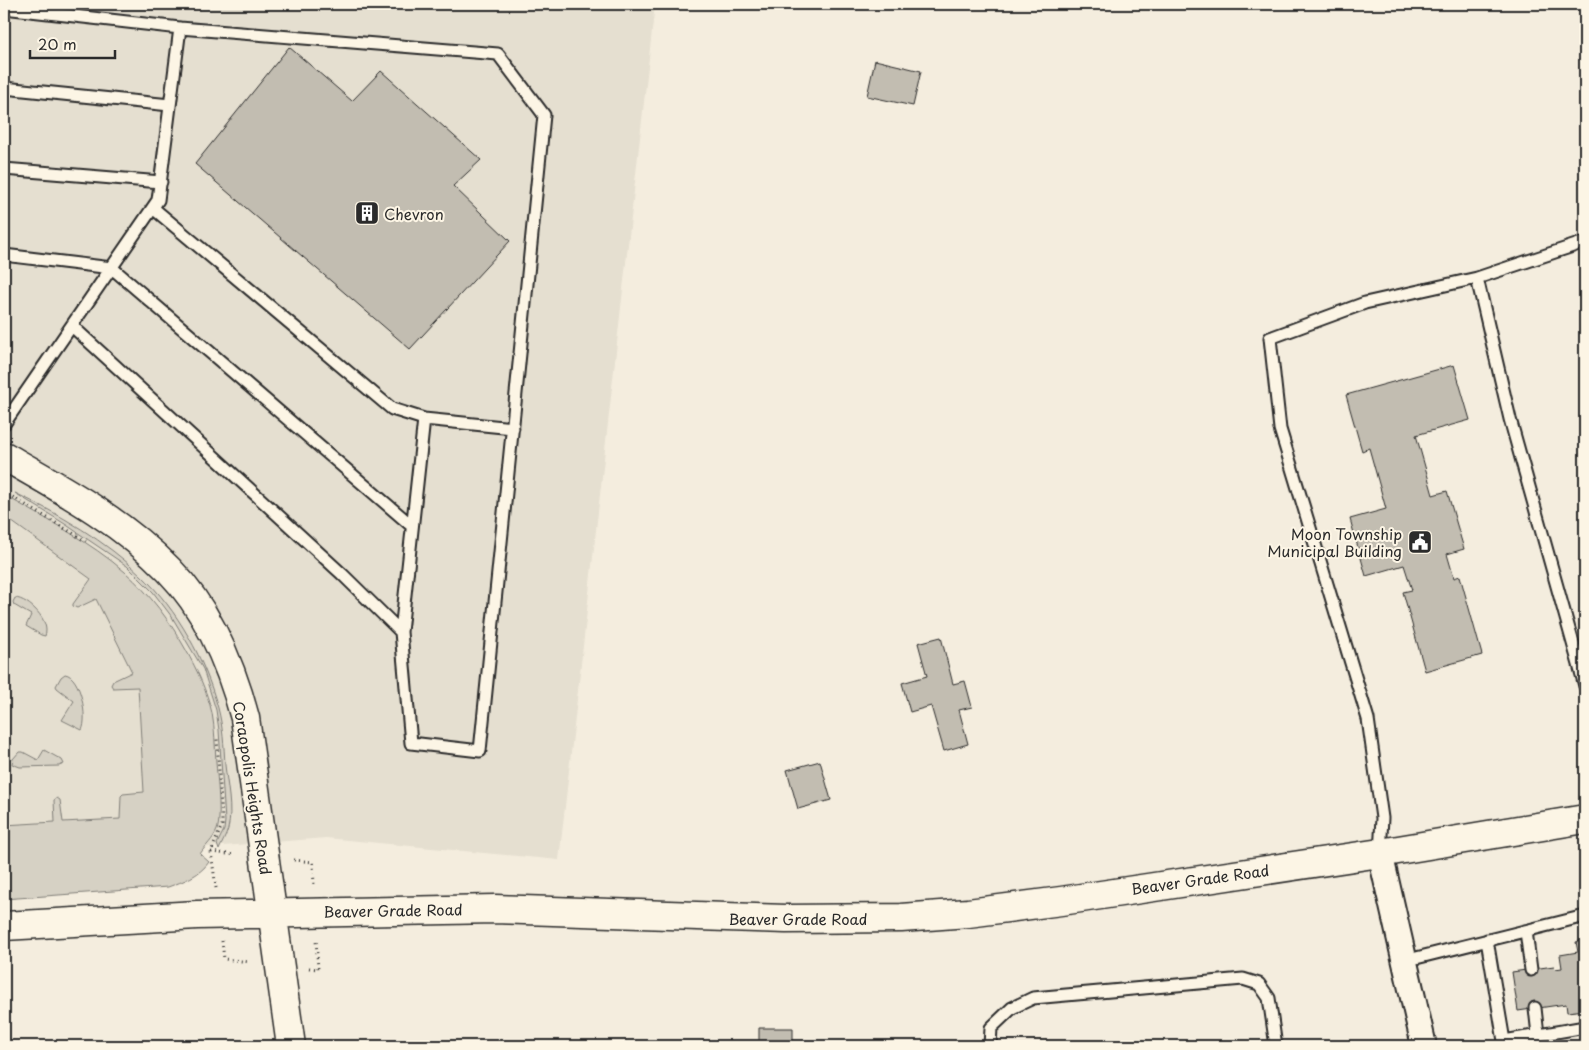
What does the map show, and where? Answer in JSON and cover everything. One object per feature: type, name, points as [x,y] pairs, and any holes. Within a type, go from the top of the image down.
[{"type":"main road","name":"Coraopolis Heights Road","points":[[4,456],[89,507],[148,549],[171,571],[188,593],[222,649],[236,684],[245,718],[291,1046]]},
{"type":"main road","name":"Beaver Grade Road","points":[[4,926],[272,912],[495,909],[786,920],[901,918],[968,913],[1061,901],[1380,853],[1585,819]]},
{"type":"street","points":[[1380,853],[1424,1046]]},
{"type":"lane","points":[[4,8],[180,28],[498,54],[544,115],[480,751],[411,743],[401,632],[424,419]]},
{"type":"lane","points":[[4,424],[158,200],[180,28]]},
{"type":"lane","points":[[4,88],[170,105]]},
{"type":"lane","points":[[4,169],[161,182]]},
{"type":"lane","points":[[153,208],[392,409],[424,419],[513,428]]},
{"type":"lane","points":[[1380,853],[1382,818],[1368,719],[1280,429],[1270,338],[1365,303],[1477,278],[1585,242]]},
{"type":"lane","points":[[4,255],[112,268],[412,526]]},
{"type":"lane","points":[[1477,278],[1510,419],[1585,686]]},
{"type":"lane","points":[[72,326],[342,574],[401,632]]},
{"type":"lane","points":[[1404,961],[1585,916]]},
{"type":"lane","points":[[1526,931],[1531,970]]},
{"type":"lane","points":[[1487,940],[1504,1041],[1585,1027]]},
{"type":"lane","points":[[990,1046],[991,1028],[1012,1008],[1033,998],[1243,979],[1259,984],[1269,998],[1276,1046]]},
{"type":"lane","points":[[1535,1008],[1538,1035]]},
{"type":"path","points":[[4,492],[92,544]]},
{"type":"path","points":[[211,852],[222,825],[217,731]]},
{"type":"shaded area","points":[[4,4],[655,4],[559,860],[326,838],[4,863]]},
{"type":"shaded area","points":[[15,493],[81,529],[128,563],[167,604],[198,654],[218,708],[222,729],[230,813],[228,829],[219,850],[217,844],[224,830],[225,821],[219,730],[216,710],[203,669],[172,617],[153,592],[127,566]]},
{"type":"shaded area","points":[[4,495],[51,521],[98,551],[125,572],[143,589],[166,618],[180,639],[198,673],[213,719],[219,816],[215,834],[200,854],[209,862],[201,871],[185,880],[168,887],[4,899],[4,825],[55,822],[54,800],[57,798],[60,800],[63,822],[120,819],[121,796],[123,794],[144,792],[138,687],[113,688],[111,685],[113,681],[132,672],[96,599],[77,608],[73,606],[91,579],[4,516]]},
{"type":"shaded area","points":[[15,598],[26,602],[38,612],[45,624],[45,636],[26,626],[31,615],[14,605]]},
{"type":"shaded area","points":[[65,674],[75,682],[82,699],[84,725],[82,730],[62,720],[74,701],[56,686]]},
{"type":"shaded area","points":[[44,750],[62,760],[64,764],[59,766],[20,767],[12,764],[13,759],[19,752],[23,752],[38,760]]},
{"type":"building","name":"Chevron","points":[[289,47],[352,101],[381,71],[481,160],[453,186],[510,241],[410,349],[195,164]]},
{"type":"building","points":[[875,60],[921,71],[913,106],[867,96]]},
{"type":"building","points":[[1454,365],[1470,420],[1416,435],[1433,495],[1447,491],[1464,549],[1447,554],[1454,578],[1460,576],[1482,655],[1425,671],[1403,592],[1412,590],[1404,565],[1366,576],[1350,519],[1386,509],[1369,448],[1362,451],[1346,395]]},
{"type":"building","points":[[941,637],[953,684],[965,681],[972,707],[959,710],[968,744],[944,751],[931,706],[910,712],[902,683],[927,676],[918,643]]},
{"type":"building","points":[[820,761],[831,800],[798,809],[787,770]]},
{"type":"building","points":[[1585,940],[1585,1010],[1567,1012],[1566,1004],[1518,1011],[1512,972],[1554,966],[1555,969],[1562,968],[1560,955],[1578,952],[1576,942]]},
{"type":"building","points":[[759,1028],[793,1028],[793,1046],[759,1046]]},
{"type":"place","name":"Chevron","points":[[367,213]]},
{"type":"place","name":"Moon Township Municipal Building","points":[[1420,542]]}]
